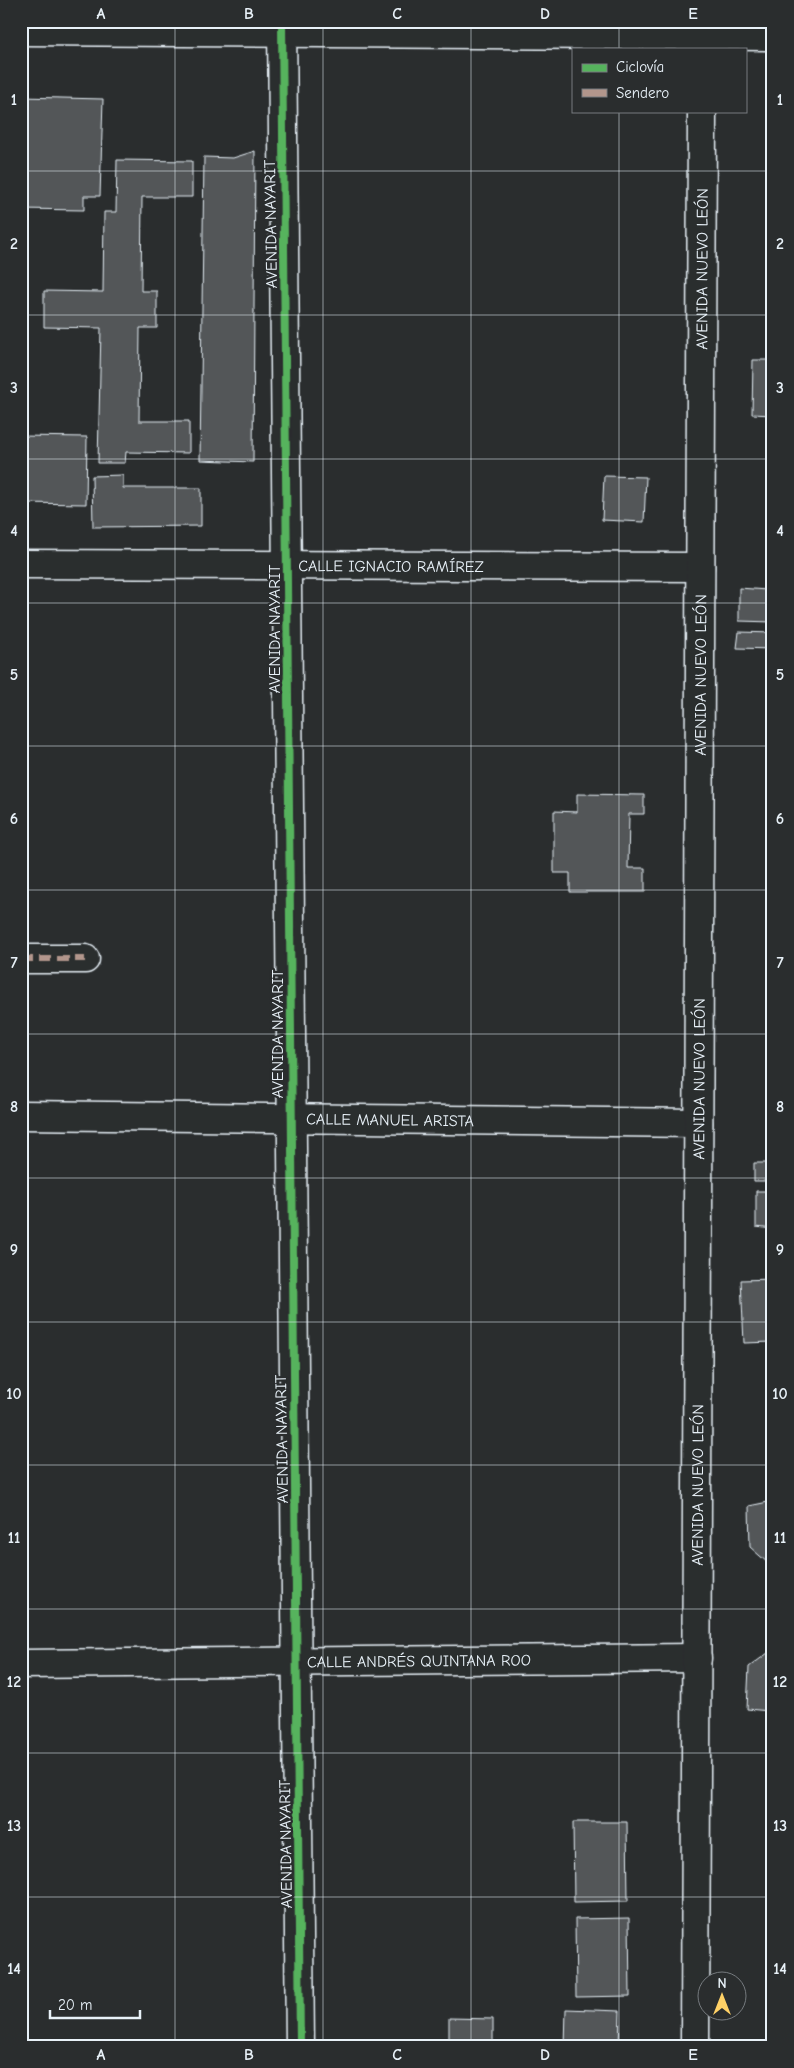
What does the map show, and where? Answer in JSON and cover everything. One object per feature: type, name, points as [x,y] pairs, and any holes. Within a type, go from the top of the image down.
[{"type":"street","points":[[21,31],[282,27],[773,36]]},
{"type":"street","name":"AVENIDA NAYARIT","points":[[282,27],[300,2047]]},
{"type":"street","name":"AVENIDA NUEVO LEÓN","points":[[695,2047],[702,112]]},
{"type":"street","name":"CALLE IGNACIO RAMÍREZ","points":[[21,564],[700,567]]},
{"type":"street","points":[[21,959],[85,959]]},
{"type":"street","name":"CALLE MANUEL ARISTA","points":[[21,1115],[698,1122]]},
{"type":"street","name":"CALLE ANDRÉS QUINTANA ROO","points":[[21,1664],[697,1658]]},
{"type":"building","points":[[21,97],[103,99],[100,196],[84,196],[84,210],[21,209]]},
{"type":"building","points":[[255,151],[253,462],[200,460],[204,157],[233,158]]},
{"type":"building","points":[[117,160],[192,161],[192,197],[142,197],[141,291],[157,291],[157,328],[140,328],[139,421],[189,421],[189,453],[126,452],[125,463],[98,463],[101,328],[44,327],[44,291],[103,292],[104,212],[116,212]]},
{"type":"building","points":[[753,360],[773,360],[773,415],[752,414]]},
{"type":"building","points":[[21,436],[87,437],[86,504],[21,503]]},
{"type":"building","points":[[123,475],[123,488],[201,488],[201,526],[93,527],[92,476]]},
{"type":"building","points":[[604,476],[646,477],[644,522],[602,520]]},
{"type":"building","points":[[773,572],[773,622],[739,621],[739,588],[767,590],[765,575]]},
{"type":"building","points":[[739,632],[773,633],[773,649],[737,648]]},
{"type":"building","points":[[577,794],[644,795],[644,814],[629,814],[628,868],[645,868],[645,892],[570,892],[570,873],[554,873],[554,811],[577,812]]},
{"type":"building","points":[[754,1163],[773,1163],[773,1229],[756,1227],[756,1191],[770,1191],[768,1181],[754,1181]]},
{"type":"building","points":[[773,1279],[773,1342],[744,1343],[741,1280]]},
{"type":"building","points":[[768,1502],[773,1518],[773,1564],[769,1564],[750,1547],[749,1506]]},
{"type":"building","points":[[772,1650],[773,1693],[770,1711],[747,1709],[749,1667]]},
{"type":"building","points":[[573,1822],[627,1822],[628,1901],[574,1902]]},
{"type":"building","points":[[629,1918],[630,1996],[576,1997],[575,1919]]},
{"type":"building","points":[[566,2009],[620,2011],[619,2047],[565,2047]]},
{"type":"building","points":[[449,2018],[493,2019],[493,2043],[449,2043]]},
{"type":"marked path","points":[[21,959],[85,959]]},
{"type":"cycle path","points":[[282,21],[300,2047]]}]
